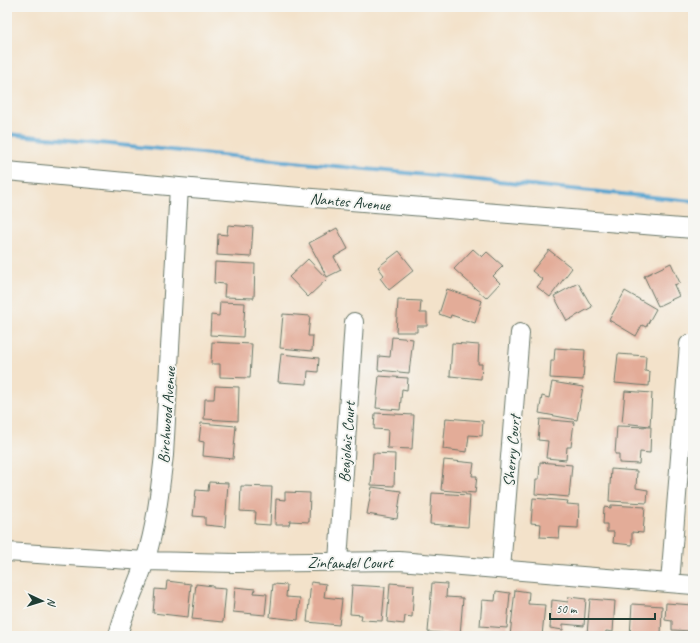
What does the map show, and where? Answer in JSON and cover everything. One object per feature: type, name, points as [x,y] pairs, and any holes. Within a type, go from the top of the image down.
[{"type":"street","name":"Nantes Avenue","points":[[7,171],[179,187],[693,229]]},
{"type":"street","name":"Birchwood Avenue","points":[[118,636],[123,614],[145,561],[156,509],[164,455],[179,187]]},
{"type":"street","name":"Beajolais Court","points":[[338,561],[354,322]]},
{"type":"street","name":"Sherry Court","points":[[501,569],[520,333]]},
{"type":"street","points":[[670,583],[689,344]]},
{"type":"street","name":"Zinfandel Court","points":[[7,552],[145,561],[236,563],[400,561],[693,585]]},
{"type":"building","points":[[228,225],[253,227],[251,257],[217,255],[218,234],[227,235]]},
{"type":"building","points":[[337,228],[348,249],[334,257],[341,270],[327,277],[309,243]]},
{"type":"building","points":[[473,249],[482,257],[487,252],[503,266],[493,276],[500,283],[486,298],[454,269]]},
{"type":"building","points":[[549,250],[572,268],[550,297],[537,287],[543,280],[532,271]]},
{"type":"building","points":[[399,251],[414,270],[389,290],[380,278],[384,275],[378,267]]},
{"type":"building","points":[[308,259],[327,279],[308,297],[289,277]]},
{"type":"building","points":[[215,262],[255,264],[254,298],[224,297],[225,284],[214,283]]},
{"type":"building","points":[[671,263],[680,283],[674,285],[679,296],[658,306],[644,276]]},
{"type":"building","points":[[578,283],[592,307],[567,321],[554,296]]},
{"type":"building","points":[[447,289],[482,301],[475,323],[451,315],[450,318],[439,314]]},
{"type":"building","points":[[625,291],[656,309],[646,327],[642,325],[636,336],[609,320]]},
{"type":"building","points":[[398,300],[421,301],[420,313],[427,313],[427,326],[417,326],[417,332],[396,332]]},
{"type":"building","points":[[220,302],[245,303],[243,337],[210,335],[211,315],[219,316]]},
{"type":"building","points":[[283,314],[310,316],[308,336],[313,336],[312,351],[280,348]]},
{"type":"building","points":[[392,337],[413,339],[409,373],[378,370],[379,356],[390,357]]},
{"type":"building","points":[[212,342],[252,344],[250,378],[220,377],[220,364],[211,364]]},
{"type":"building","points":[[452,343],[479,345],[478,364],[482,364],[481,379],[450,376]]},
{"type":"building","points":[[555,348],[585,350],[583,380],[550,378],[551,361],[554,361]]},
{"type":"building","points":[[281,354],[319,358],[318,372],[308,371],[307,384],[278,382]]},
{"type":"building","points":[[618,354],[646,356],[645,371],[650,372],[649,386],[615,383]]},
{"type":"building","points":[[379,376],[408,378],[407,390],[402,389],[400,410],[376,408]]},
{"type":"building","points":[[552,382],[583,387],[577,420],[539,413],[542,396],[549,398]]},
{"type":"building","points":[[215,386],[239,387],[238,421],[204,419],[205,399],[214,399]]},
{"type":"building","points":[[625,391],[652,393],[650,426],[622,423]]},
{"type":"building","points":[[375,413],[414,415],[412,449],[387,448],[388,430],[374,429]]},
{"type":"building","points":[[446,418],[483,421],[482,436],[469,435],[467,452],[443,449]]},
{"type":"building","points":[[540,419],[574,422],[571,447],[567,447],[566,460],[546,458],[548,441],[538,440]]},
{"type":"building","points":[[201,423],[236,426],[233,459],[203,456],[204,442],[199,441]]},
{"type":"building","points":[[617,426],[651,427],[650,453],[640,452],[639,464],[619,463],[619,454],[615,454]]},
{"type":"building","points":[[373,453],[395,454],[394,486],[371,485]]},
{"type":"building","points":[[444,460],[474,463],[472,476],[477,476],[475,493],[441,490]]},
{"type":"building","points":[[540,462],[572,465],[569,497],[535,494],[536,479],[539,479]]},
{"type":"building","points":[[611,469],[637,471],[636,488],[648,490],[647,503],[609,501]]},
{"type":"building","points":[[209,482],[228,483],[225,527],[205,525],[205,517],[193,516],[196,490],[208,491]]},
{"type":"building","points":[[241,486],[272,487],[270,525],[255,524],[256,512],[240,511]]},
{"type":"building","points":[[372,487],[401,491],[397,519],[367,514]]},
{"type":"building","points":[[285,492],[310,493],[309,522],[290,521],[289,525],[275,525],[276,499],[285,500]]},
{"type":"building","points":[[432,493],[470,495],[468,527],[430,524]]},
{"type":"building","points":[[533,498],[568,501],[567,504],[579,505],[578,528],[560,527],[559,538],[540,537],[541,524],[531,523]]},
{"type":"building","points":[[611,505],[645,507],[643,533],[632,532],[632,545],[613,543],[614,532],[607,532],[607,524],[603,524],[604,507],[611,508]]},
{"type":"building","points":[[167,581],[191,584],[188,617],[153,613],[155,589],[166,590]]},
{"type":"building","points":[[311,582],[326,584],[324,597],[342,599],[339,625],[307,622]]},
{"type":"building","points":[[390,583],[414,585],[412,617],[405,616],[404,624],[387,622]]},
{"type":"building","points":[[432,583],[447,584],[446,597],[463,598],[460,635],[428,632]]},
{"type":"building","points":[[196,584],[226,589],[223,622],[192,619]]},
{"type":"building","points":[[273,584],[287,585],[286,597],[300,598],[298,620],[270,617]]},
{"type":"building","points":[[352,585],[385,587],[382,621],[361,620],[362,615],[350,614]]},
{"type":"building","points":[[235,587],[255,589],[254,593],[267,594],[265,615],[233,612]]},
{"type":"building","points":[[515,590],[529,592],[528,604],[545,605],[542,636],[510,636]]},
{"type":"building","points":[[496,591],[510,593],[507,628],[480,626],[482,600],[495,601]]},
{"type":"building","points":[[569,597],[586,599],[584,626],[563,624],[563,630],[550,628],[552,600],[568,602]]},
{"type":"building","points":[[590,599],[615,601],[613,632],[606,631],[605,636],[587,634]]},
{"type":"building","points":[[666,603],[693,605],[693,631],[672,630],[672,621],[665,620]]},
{"type":"building","points":[[632,604],[662,606],[661,636],[630,636]]},
{"type":"waterway","points":[[7,134],[693,201]]}]
